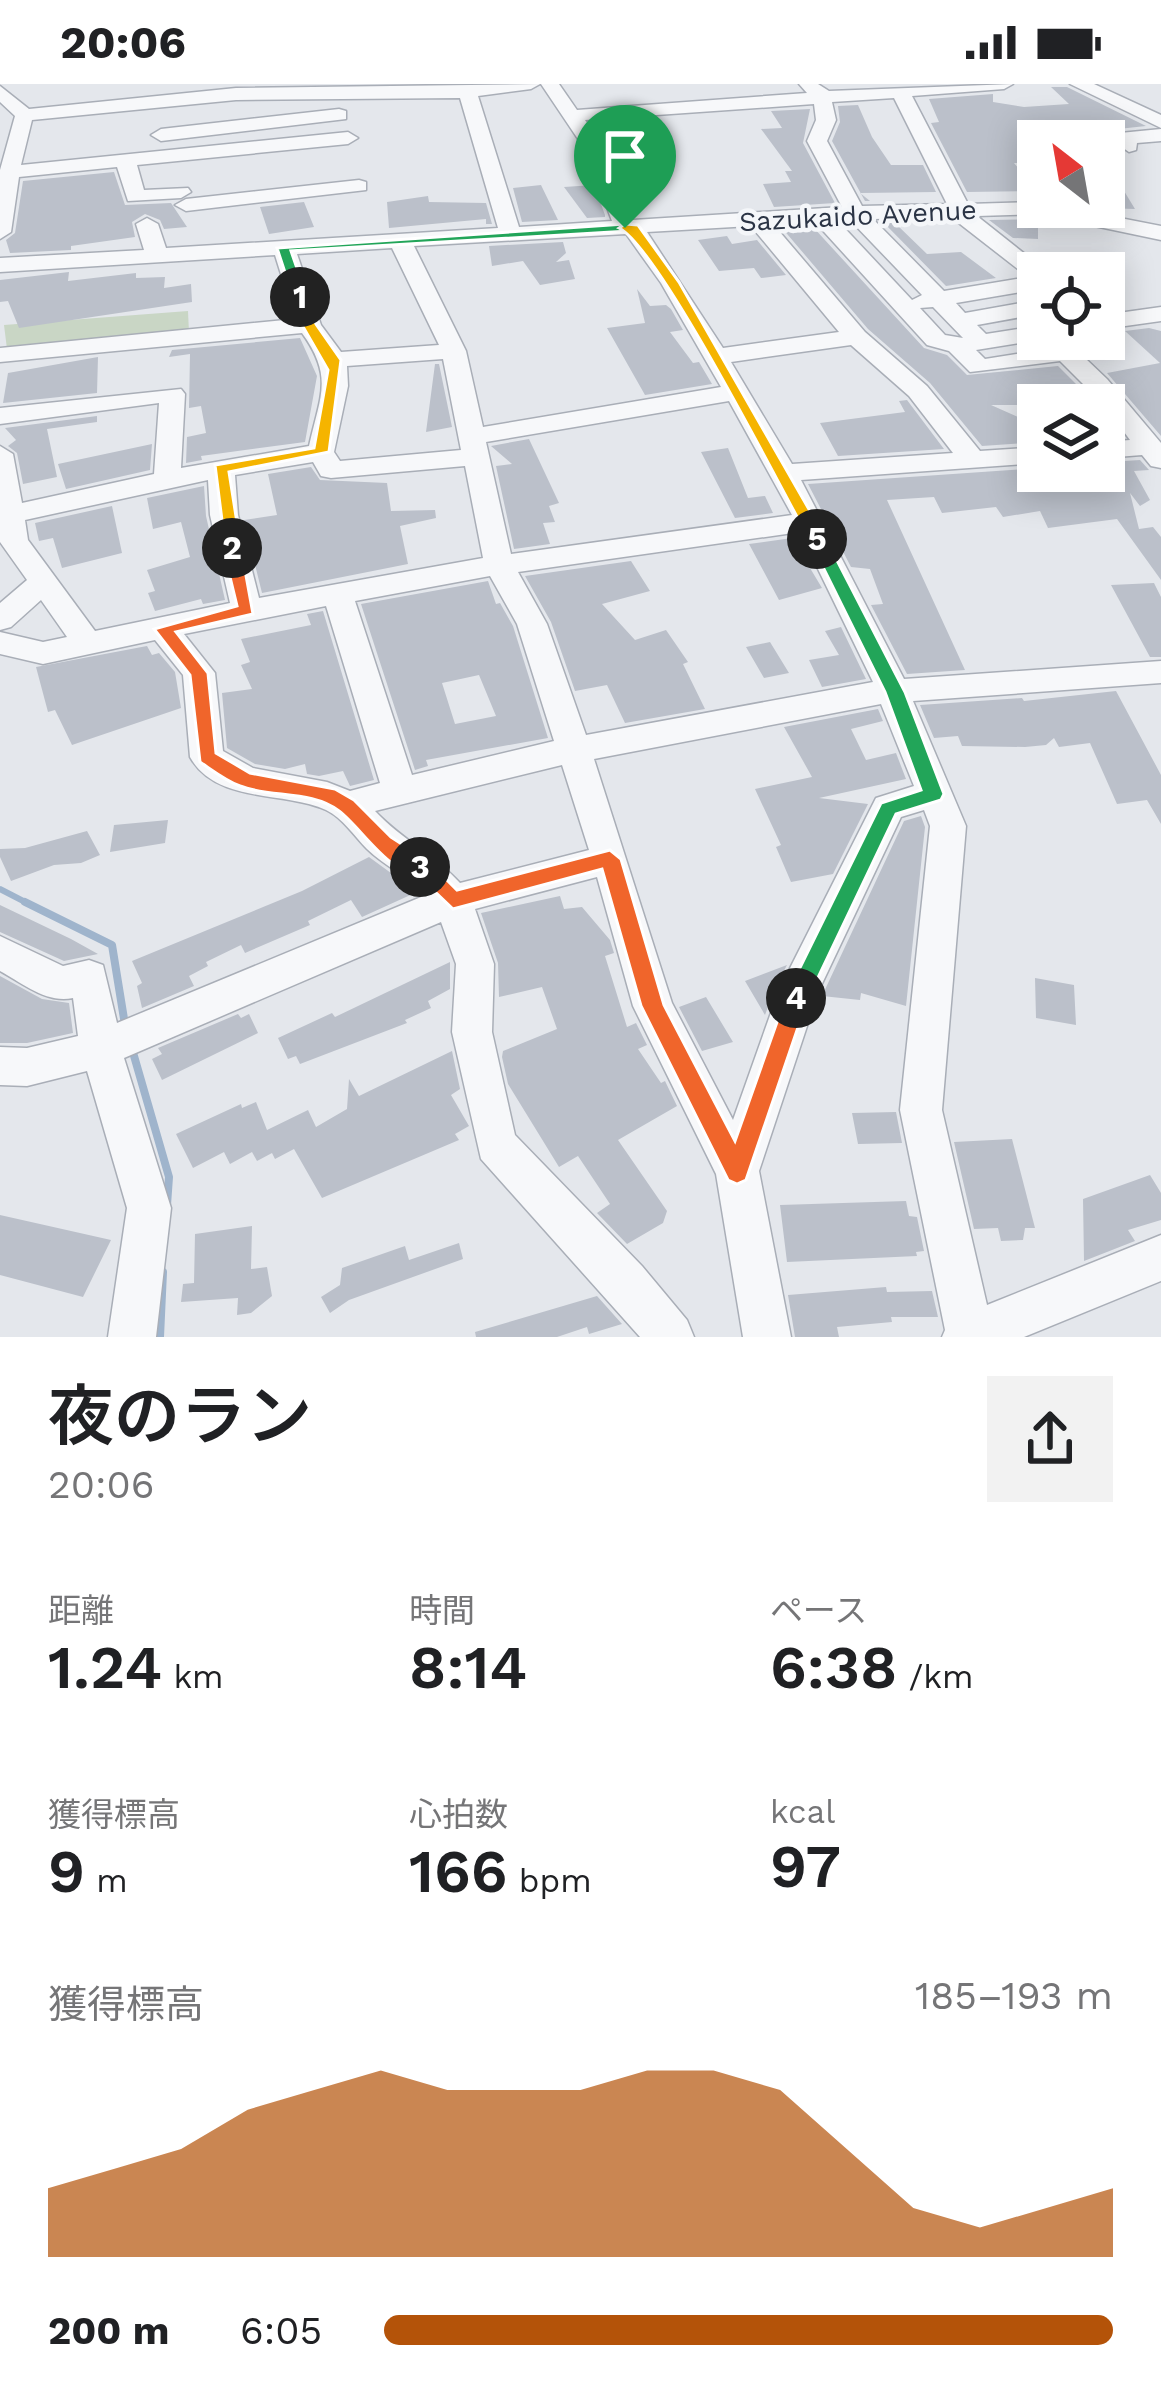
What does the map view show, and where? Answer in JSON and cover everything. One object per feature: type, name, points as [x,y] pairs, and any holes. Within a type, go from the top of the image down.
[{"type":"street","points":[[14,128],[149,100],[236,94],[467,92],[531,84]]},
{"type":"street","points":[[550,84],[596,151],[629,228],[672,282],[784,473],[895,692],[948,826],[921,1110],[968,1336],[1160,1262]]},
{"type":"street","points":[[568,116],[814,90],[900,91],[1004,84]]},
{"type":"street","points":[[1079,84],[1161,122]]},
{"type":"street","points":[[814,90],[826,120],[816,136],[862,220],[938,299],[965,336],[979,367],[1017,357]]},
{"type":"street","points":[[900,91],[958,210],[1017,260]]},
{"type":"street","points":[[0,92],[14,128],[0,232]]},
{"type":"street","points":[[467,92],[510,234]]},
{"type":"street","points":[[236,94],[260,148]]},
{"type":"street","points":[[329,94],[378,219],[454,351],[499,565],[532,624],[610,859],[652,1006],[737,1171],[767,1337]]},
{"type":"street","points":[[149,100],[182,182],[202,253]]},
{"type":"street","points":[[161,135],[339,116]]},
{"type":"street","points":[[1129,146],[1120,139],[1161,135]]},
{"type":"street","points":[[127,162],[134,197],[260,148],[348,138]]},
{"type":"street","points":[[9,172],[127,162],[241,199],[378,219]]},
{"type":"street","points":[[241,199],[257,249]]},
{"type":"street","name":"Sazukaido Avenue","points":[[378,219],[510,234],[758,220],[826,223],[1017,209]]},
{"type":"street","points":[[0,265],[284,248],[378,219]]},
{"type":"street","points":[[758,220],[856,337],[918,391],[973,460]]},
{"type":"street","points":[[826,223],[936,340],[1017,334]]},
{"type":"street","points":[[147,224],[157,256]]},
{"type":"street","name":"Sazukaido Avenue","points":[[1125,224],[1161,233]]},
{"type":"street","points":[[284,248],[309,325],[334,360],[335,386],[321,452],[331,470],[476,447],[737,392]]},
{"type":"street","points":[[902,306],[1017,282]]},
{"type":"street","points":[[1125,319],[1161,314]]},
{"type":"street","points":[[965,336],[1017,315]]},
{"type":"street","points":[[0,355],[309,325]]},
{"type":"street","points":[[716,357],[856,337]]},
{"type":"street","points":[[334,360],[454,351]]},
{"type":"street","points":[[1073,360],[1098,384]]},
{"type":"street","points":[[0,416],[172,394],[166,479]]},
{"type":"street","points":[[1125,417],[1155,453]]},
{"type":"street","points":[[1125,451],[1155,453]]},
{"type":"street","points":[[8,515],[166,479],[321,452]]},
{"type":"street","points":[[0,454],[14,541],[88,644]]},
{"type":"street","points":[[784,473],[1017,457]]},
{"type":"street","points":[[221,469],[224,515],[247,610]]},
{"type":"street","points":[[0,643],[43,653],[499,565],[808,522]]},
{"type":"street","points":[[0,620],[43,583]]},
{"type":"street","points":[[338,595],[400,791]]},
{"type":"street","points":[[163,629],[199,673],[207,757],[245,780],[328,795],[347,806],[383,843],[429,874],[453,900],[475,964],[472,1032],[496,1145],[626,1282],[670,1337]]},
{"type":"street","points":[[347,806],[574,751],[895,692],[1161,672]]},
{"type":"street","points":[[737,1171],[799,990],[888,808],[933,794]]},
{"type":"street","points":[[0,1066],[27,1067],[101,1049],[453,900],[610,859]]},
{"type":"street","points":[[0,952],[60,984],[89,977],[101,1049],[148,1208],[132,1337]]},
{"type":"green space","points":[[188,311],[189,333],[7,349],[4,325]]},
{"type":"building","points":[[1051,87],[1067,87],[1146,126],[1125,128],[1125,120],[1017,120],[1017,191],[967,192],[931,123],[939,122],[929,99],[993,94],[993,102],[1024,107],[1069,104]]},
{"type":"building","points":[[858,105],[891,165],[923,165],[936,192],[861,193],[832,141],[840,122],[838,106]]},
{"type":"building","points":[[810,109],[803,143],[835,203],[774,207],[763,184],[791,182],[785,171],[792,171],[761,129],[782,128],[771,111]]},
{"type":"building","points":[[114,172],[125,205],[171,203],[187,227],[164,229],[160,220],[145,214],[132,222],[135,237],[71,246],[71,250],[10,253],[6,240],[15,233],[23,181]]},
{"type":"building","points":[[541,185],[558,220],[522,222],[513,188]]},
{"type":"building","points":[[594,185],[605,217],[587,218],[564,187]]},
{"type":"building","points":[[428,196],[429,202],[486,203],[492,224],[486,224],[486,219],[389,228],[387,202]]},
{"type":"building","points":[[304,202],[314,227],[269,234],[260,207]]},
{"type":"building","points":[[1017,219],[1017,228],[1038,228],[1038,239],[1013,238],[989,220]]},
{"type":"building","points":[[884,223],[895,223],[927,254],[961,252],[996,278],[946,286]]},
{"type":"building","points":[[813,227],[924,348],[947,355],[967,375],[1058,366],[1076,384],[1017,384],[1017,405],[991,405],[1017,417],[1017,444],[982,446],[930,383],[868,329],[782,228]]},
{"type":"building","points":[[727,236],[732,244],[757,240],[786,275],[761,278],[754,268],[719,271],[698,240]]},
{"type":"building","points":[[563,242],[566,253],[556,262],[569,260],[575,279],[540,285],[523,261],[492,266],[489,246]]},
{"type":"building","points":[[69,272],[68,281],[136,273],[136,278],[165,277],[164,288],[191,284],[192,302],[19,328],[8,301],[0,302],[0,280]]},
{"type":"building","points":[[637,289],[650,306],[671,309],[683,330],[670,332],[693,363],[699,362],[712,384],[645,395],[607,328],[645,323]]},
{"type":"building","points":[[1125,331],[1161,331],[1161,436],[1125,394],[1125,384],[1116,384],[1107,373],[1160,363]]},
{"type":"building","points":[[300,338],[317,376],[305,442],[201,456],[202,460],[186,463],[187,437],[206,433],[201,406],[189,408],[190,354],[169,357],[172,350]]},
{"type":"building","points":[[98,357],[97,393],[3,403],[8,373]]},
{"type":"building","points":[[435,364],[439,364],[452,427],[426,432]]},
{"type":"building","points":[[907,400],[944,449],[838,456],[820,423],[905,412],[899,401]]},
{"type":"building","points":[[97,416],[97,422],[47,429],[57,477],[23,484],[17,453],[8,446],[16,440],[5,428]]},
{"type":"building","points":[[529,439],[559,503],[549,506],[555,522],[543,523],[550,544],[514,549],[496,466],[512,464],[491,446]]},
{"type":"building","points":[[152,444],[150,470],[66,489],[58,464]]},
{"type":"building","points":[[728,448],[748,498],[765,496],[773,513],[735,518],[701,452]]},
{"type":"building","points":[[1140,460],[1149,470],[1134,471],[1150,500],[1140,506],[1130,493],[1139,529],[1153,527],[1161,537],[1161,580],[1117,519],[1048,528],[1040,511],[1003,517],[996,507],[942,513],[934,497],[887,500],[965,670],[907,674],[871,605],[883,604],[870,569],[851,567],[808,484],[1017,469],[1017,492],[1125,492],[1125,461]]},
{"type":"building","points":[[311,467],[320,480],[387,483],[391,511],[435,510],[436,518],[400,526],[408,564],[262,593],[244,520],[277,515],[268,474]]},
{"type":"building","points":[[204,486],[225,600],[203,604],[201,599],[155,611],[148,593],[155,591],[147,570],[190,557],[181,522],[153,529],[147,498]]},
{"type":"building","points":[[112,506],[122,553],[62,568],[53,538],[39,541],[35,523]]},
{"type":"building","points":[[792,538],[822,588],[779,600],[749,544]]},
{"type":"building","points":[[631,561],[650,591],[602,604],[635,640],[666,630],[688,662],[683,664],[705,709],[625,723],[607,685],[575,691],[551,622],[525,576]]},
{"type":"building","points":[[488,581],[496,604],[500,603],[513,626],[548,738],[426,760],[428,766],[415,770],[361,604]],"holes":[[[479,675],[496,716],[455,724],[442,683]]]},
{"type":"building","points":[[1154,583],[1161,597],[1161,657],[1150,657],[1111,585]]},
{"type":"building","points":[[323,611],[374,780],[350,786],[343,771],[319,776],[307,774],[305,764],[285,769],[255,764],[227,748],[222,693],[252,689],[241,665],[250,662],[241,639],[311,625],[307,614]]},
{"type":"building","points":[[841,627],[866,679],[822,687],[809,660],[839,655],[825,631]]},
{"type":"building","points":[[770,642],[789,673],[764,678],[746,647]]},
{"type":"building","points":[[147,646],[175,672],[181,708],[72,745],[55,710],[48,712],[36,667]]},
{"type":"building","points":[[1116,691],[1161,775],[1161,824],[1147,800],[1117,804],[1090,743],[1059,747],[1054,738],[1046,745],[1025,747],[962,746],[958,736],[934,738],[920,705],[1024,701]]},
{"type":"building","points":[[878,709],[883,721],[851,729],[866,760],[896,753],[906,779],[819,798],[868,804],[833,874],[791,882],[776,847],[781,845],[755,789],[812,777],[784,727]]},
{"type":"building","points":[[921,816],[925,827],[906,1006],[861,993],[860,1000],[822,996],[904,821]]},
{"type":"building","points":[[168,820],[165,843],[110,852],[114,825]]},
{"type":"building","points":[[87,831],[100,855],[11,881],[0,849],[25,848]]},
{"type":"building","points":[[369,857],[417,892],[362,917],[351,900],[308,921],[310,925],[245,953],[241,945],[189,976],[194,986],[142,1008],[137,986],[142,983],[132,961],[302,891]]},
{"type":"building","points":[[560,896],[564,909],[582,907],[610,940],[614,953],[605,956],[627,1027],[636,1023],[647,1045],[638,1049],[661,1083],[665,1081],[677,1106],[618,1140],[667,1211],[663,1223],[627,1244],[597,1213],[610,1204],[578,1156],[559,1167],[508,1084],[502,1057],[503,1051],[557,1029],[542,987],[499,997],[498,963],[481,913]]},
{"type":"building","points":[[0,905],[98,954],[64,961],[0,932]]},
{"type":"building","points":[[450,962],[450,989],[428,1001],[431,1008],[405,1020],[407,1023],[300,1064],[296,1056],[288,1059],[278,1038],[332,1013],[335,1017]]},
{"type":"building","points":[[787,965],[775,988],[765,1015],[745,981]]},
{"type":"building","points":[[0,976],[42,999],[69,1003],[73,1033],[27,1043],[0,1043]]},
{"type":"building","points":[[1035,978],[1074,985],[1076,1025],[1036,1018]]},
{"type":"building","points":[[706,997],[733,1042],[702,1051],[679,1007]]},
{"type":"building","points":[[238,1014],[241,1018],[249,1014],[258,1033],[162,1080],[152,1059],[162,1054],[158,1048]]},
{"type":"building","points":[[452,1051],[460,1089],[451,1095],[469,1126],[455,1134],[459,1140],[322,1198],[294,1149],[275,1159],[272,1153],[257,1161],[252,1152],[230,1164],[224,1152],[193,1168],[176,1134],[241,1104],[242,1108],[256,1102],[267,1130],[308,1110],[316,1127],[347,1109],[349,1079],[359,1096]]},
{"type":"building","points":[[896,1112],[902,1143],[858,1144],[852,1113]]},
{"type":"building","points":[[1012,1139],[1035,1228],[1025,1228],[1023,1240],[1001,1241],[998,1228],[974,1229],[954,1142]]},
{"type":"building","points":[[1150,1175],[1161,1193],[1161,1220],[1128,1230],[1135,1241],[1084,1261],[1083,1199]]},
{"type":"building","points":[[906,1201],[909,1216],[917,1217],[924,1251],[916,1252],[917,1256],[787,1262],[780,1205]]},
{"type":"building","points":[[0,1215],[111,1240],[83,1297],[0,1275]]},
{"type":"building","points":[[252,1226],[251,1269],[267,1267],[272,1296],[251,1313],[237,1315],[238,1298],[181,1302],[183,1284],[194,1283],[195,1234]]},
{"type":"building","points":[[459,1243],[463,1259],[349,1300],[330,1313],[321,1297],[340,1285],[342,1268],[405,1246],[409,1260]]},
{"type":"building","points":[[886,1287],[887,1292],[932,1291],[938,1317],[891,1317],[892,1322],[837,1327],[839,1337],[795,1337],[788,1295]]},
{"type":"building","points":[[597,1296],[622,1324],[589,1334],[587,1327],[557,1337],[476,1337],[475,1332]]},
{"type":"waterway","points":[[0,889],[29,904]]},
{"type":"waterway","points":[[25,902],[29,904]]},
{"type":"waterway","points":[[29,904],[112,945],[125,1025]]},
{"type":"waterway","points":[[132,1049],[169,1177],[167,1205]]},
{"type":"waterway","points":[[160,1337],[163,1272]]},
{"type":"route","points":[[625,228],[633,228],[672,282],[784,473],[878,656],[933,794],[888,808],[799,990],[737,1171],[652,1006],[610,859],[453,900],[429,874],[383,843],[347,806],[328,795],[245,780],[207,757],[199,673],[163,629],[247,610],[224,515],[221,469],[321,452],[335,386],[334,360],[309,325],[284,248],[625,228]]}]
